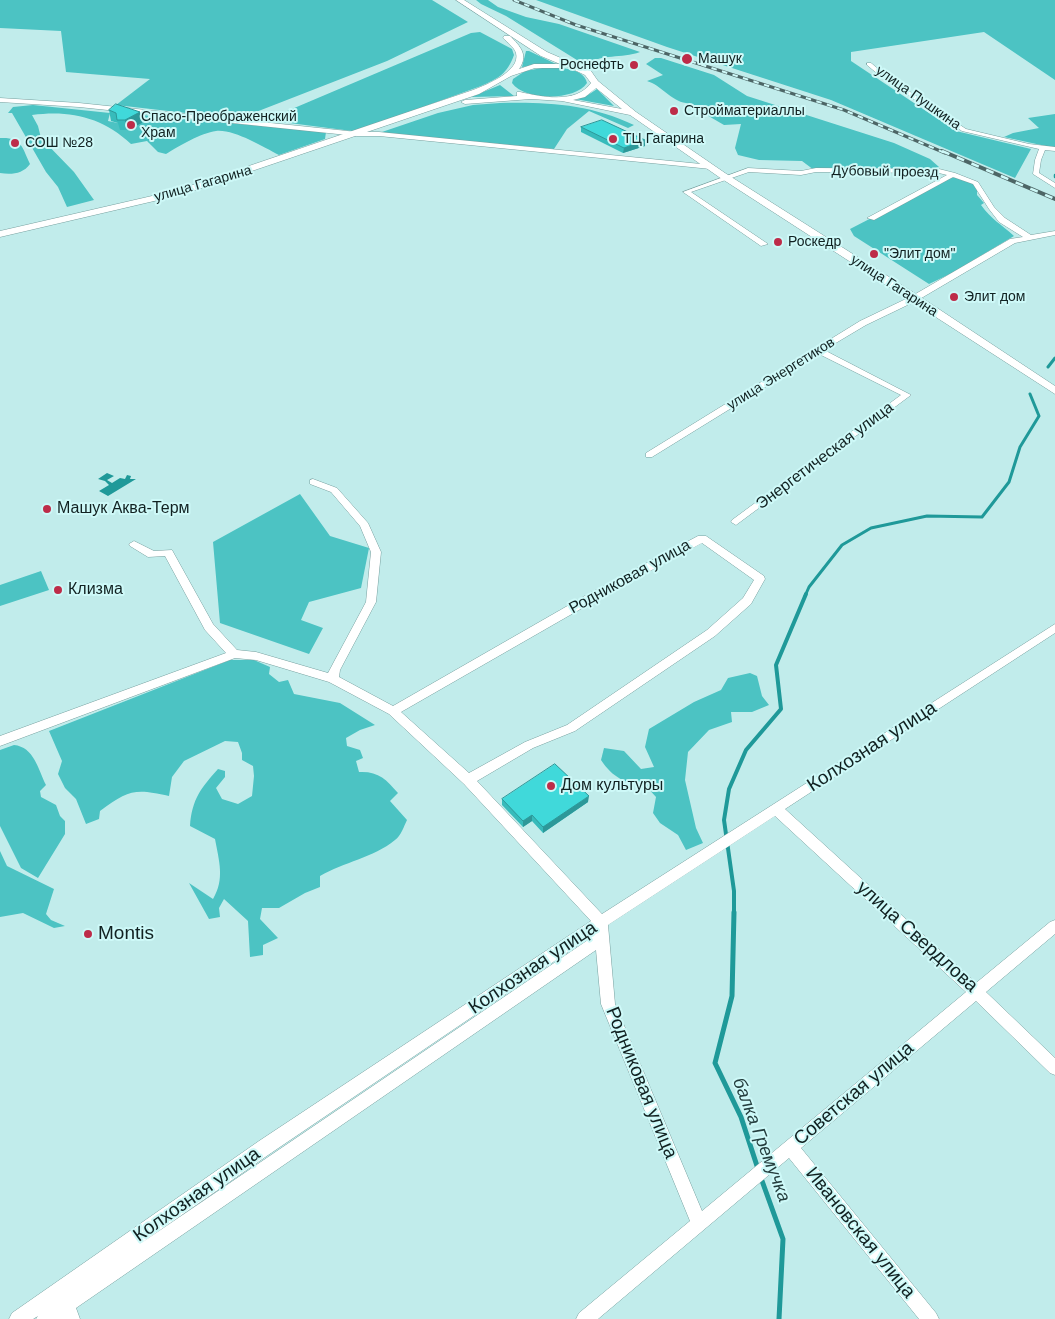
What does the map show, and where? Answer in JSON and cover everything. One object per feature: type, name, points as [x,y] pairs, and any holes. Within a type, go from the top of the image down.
[{"type":"main road","points":[[451,0],[516,46],[521,58],[518,68],[509,82]]},
{"type":"main road","name":"улица Гагарина","points":[[459,0],[528,44],[574,68],[588,73],[595,83],[633,114],[725,177],[1055,390]]},
{"type":"main road","points":[[401,119],[509,82],[534,66],[554,65],[574,68]]},
{"type":"main road","points":[[509,82],[529,97]]},
{"type":"main road","points":[[401,119],[464,102],[529,97],[552,99],[582,94],[589,91],[595,83]]},
{"type":"main road","name":"улица Гагарина","points":[[552,99],[633,114]]},
{"type":"main road","name":"улица Гагарина","points":[[0,234],[181,192],[401,119]]},
{"type":"street","name":"улица Пушкина","points":[[869,64],[887,79],[964,130],[1055,149]]},
{"type":"street","points":[[0,100],[80,105],[357,134],[379,134],[711,167]]},
{"type":"street","points":[[1043,148],[1038,160],[1036,174],[1055,186]]},
{"type":"street","name":"Дубовый проезд","points":[[764,244],[686,192],[748,170],[802,173],[816,170],[939,172],[953,174]]},
{"type":"street","points":[[953,174],[976,183],[991,208],[1002,220],[1030,238]]},
{"type":"street","name":"Дубовый проезд","points":[[871,218],[953,174]]},
{"type":"street","name":"улица Энергетиков","points":[[650,455],[864,323],[915,298],[1013,241],[1055,233]]},
{"type":"street","name":"Энергетическая улица","points":[[736,522],[907,396],[819,351]]},
{"type":"street","points":[[313,482],[334,490],[364,525],[376,552],[371,602],[334,670],[333,679]]},
{"type":"street","name":"Родниковая улица","points":[[393,711],[594,596],[702,538],[760,579],[747,601],[711,633],[571,728],[529,745],[468,780]]},
{"type":"street","points":[[134,544],[152,555],[168,552],[209,627],[234,654]]},
{"type":"street","name":"Колхозная улица","points":[[45,1319],[593,944],[602,927],[718,847],[1055,628]]},
{"type":"street","points":[[0,741],[234,654],[256,656],[333,679],[393,711],[468,780],[602,927]]},
{"type":"street","name":"улица Свердлова","points":[[776,809],[976,992],[1055,1068]]},
{"type":"street","name":"Советская улица","points":[[585,1319],[1055,926]]},
{"type":"street","name":"Родниковая улица","points":[[602,927],[608,1004],[699,1224]]},
{"type":"street","name":"Ивановская улица","points":[[790,1147],[930,1319]]},
{"type":"street","name":"Колхозная улица","points":[[18,1319],[66,1305]]},
{"type":"shaded area","points":[[0,0],[432,0],[468,22],[387,61],[238,119],[116,105],[150,79],[66,72],[61,31],[0,28]]},
{"type":"shaded area","points":[[476,0],[488,0],[498,7],[526,17],[559,24],[640,52],[605,57],[585,65],[506,16]]},
{"type":"shaded area","points":[[536,0],[1055,0],[1055,80],[984,32],[851,52],[851,61],[956,131],[1031,149],[1015,178],[831,100],[667,47]]},
{"type":"shaded area","points":[[480,32],[512,49],[514,55],[502,75],[481,86],[352,131],[266,120],[471,33]]},
{"type":"shaded area","points":[[526,51],[529,51],[556,64],[522,67]]},
{"type":"shaded area","points":[[655,58],[661,58],[714,75],[747,96],[894,143],[930,159],[939,167],[929,170],[814,170],[802,161],[759,160],[738,155],[735,148],[741,124],[724,125],[647,81],[663,75],[646,64]]},
{"type":"shaded area","points":[[548,67],[577,72],[585,78],[587,83],[581,89],[561,96],[538,96],[518,89],[512,83],[513,79],[525,71]]},
{"type":"shaded area","points":[[500,85],[514,96],[471,97]]},
{"type":"shaded area","points":[[597,89],[614,106],[575,99],[588,95]]},
{"type":"shaded area","points":[[535,103],[568,106],[601,113],[634,125],[628,128],[589,111],[567,129],[554,149],[379,133],[438,113],[473,105]]},
{"type":"shaded area","points":[[33,105],[110,113],[108,121],[118,123],[131,114],[326,132],[325,139],[279,155],[257,143],[223,131],[210,132],[197,137],[166,154],[158,152],[147,141],[131,144],[109,127],[85,118],[59,114],[32,115],[38,126],[41,138],[74,172],[94,200],[67,207],[58,187],[46,172],[12,113],[8,113],[13,107]]},
{"type":"shaded area","points":[[1055,114],[1055,148],[1004,137],[1013,133],[1039,128],[1028,118]]},
{"type":"shaded area","points":[[0,138],[13,139],[23,148],[30,164],[24,170],[8,174],[0,173]]},
{"type":"shaded area","points":[[956,177],[970,182],[977,187],[977,195],[984,203],[981,205],[1014,236],[952,273],[929,284],[854,236],[850,229],[947,179]]},
{"type":"shaded area","points":[[107,473],[114,476],[107,480],[112,483],[120,478],[125,479],[127,475],[131,476],[130,479],[136,479],[108,496],[99,491],[109,485],[105,481],[98,479]]},
{"type":"shaded area","points":[[300,494],[330,536],[369,548],[361,588],[309,602],[301,620],[323,628],[309,654],[220,623],[213,542]]},
{"type":"shaded area","points":[[41,571],[49,590],[0,606],[0,585]]},
{"type":"shaded area","points":[[230,660],[254,660],[270,667],[269,674],[279,682],[288,680],[294,694],[340,703],[375,725],[360,730],[346,738],[347,746],[360,750],[363,758],[356,761],[359,772],[371,773],[381,777],[398,793],[390,801],[407,820],[399,836],[386,846],[368,856],[320,876],[320,887],[279,908],[262,908],[260,919],[278,938],[263,945],[263,955],[250,957],[248,921],[224,899],[219,908],[220,917],[209,919],[189,883],[213,899],[217,892],[220,877],[215,839],[190,826],[195,801],[202,788],[218,769],[225,771],[225,777],[216,788],[222,799],[238,804],[252,796],[253,766],[242,760],[242,753],[238,742],[225,741],[184,761],[172,777],[169,796],[148,792],[125,795],[100,811],[99,819],[86,824],[76,799],[65,788],[58,774],[62,761],[49,731]]},
{"type":"shaded area","points":[[750,673],[757,676],[762,696],[769,705],[752,712],[731,712],[732,722],[709,730],[688,752],[685,780],[696,828],[703,843],[686,850],[678,835],[660,823],[653,813],[656,797],[646,786],[620,779],[601,760],[604,748],[624,751],[641,769],[654,767],[645,747],[649,729],[694,702],[721,690],[728,678]]},
{"type":"shaded area","points":[[14,745],[21,747],[31,754],[46,785],[40,791],[41,797],[56,805],[60,816],[65,821],[65,834],[38,878],[21,868],[0,826],[0,750]]},
{"type":"shaded area","points":[[0,851],[7,866],[54,889],[46,914],[51,920],[65,926],[54,928],[23,913],[0,917]]},
{"type":"building","points":[[116,104],[140,112],[125,120],[117,120],[116,113],[109,110]]},
{"type":"building","points":[[602,120],[645,140],[624,148],[581,127]]},
{"type":"building","name":"Дом культуры","points":[[555,764],[589,796],[543,827],[532,815],[523,821],[502,799]]},
{"type":"waterway","name":"балка Гремучка","points":[[1048,367],[1055,358]]},
{"type":"waterway","name":"балка Гремучка","points":[[805,596],[809,587],[842,545],[871,528],[927,516],[982,517],[1009,482],[1020,447],[1039,416],[1030,394]]},
{"type":"waterway","name":"балка Гремучка","points":[[734,912],[734,891],[724,820],[729,789],[746,750],[781,709],[776,665],[806,594]]},
{"type":"waterway","name":"балка Гремучка","points":[[734,912],[732,996],[715,1063],[741,1117],[758,1169]]},
{"type":"waterway","name":"балка Гремучка","points":[[761,1178],[783,1239],[779,1319]]},
{"type":"railway","points":[[514,0],[576,25],[844,110],[945,153]]},
{"type":"railway","points":[[942,151],[1055,199]]},
{"type":"place","name":"Машук","points":[[687,59]]},
{"type":"place","name":"Роснефть","points":[[634,65]]},
{"type":"place","name":"Стройматериаллы","points":[[674,111]]},
{"type":"place","name":"Спасо-Преображенский Храм","points":[[131,125]]},
{"type":"place","name":"ТЦ Гагарина","points":[[613,139]]},
{"type":"place","name":"СОШ №28","points":[[15,143]]},
{"type":"place","name":"Роскедр","points":[[778,242]]},
{"type":"place","name":"\"Элит дом\"","points":[[874,254]]},
{"type":"place","name":"Элит дом","points":[[954,297]]},
{"type":"place","name":"Машук Аква-Терм","points":[[47,509]]},
{"type":"place","name":"Клизма","points":[[58,590]]},
{"type":"place","name":"Дом культуры","points":[[551,786]]},
{"type":"place","name":"Montis","points":[[88,934]]}]
